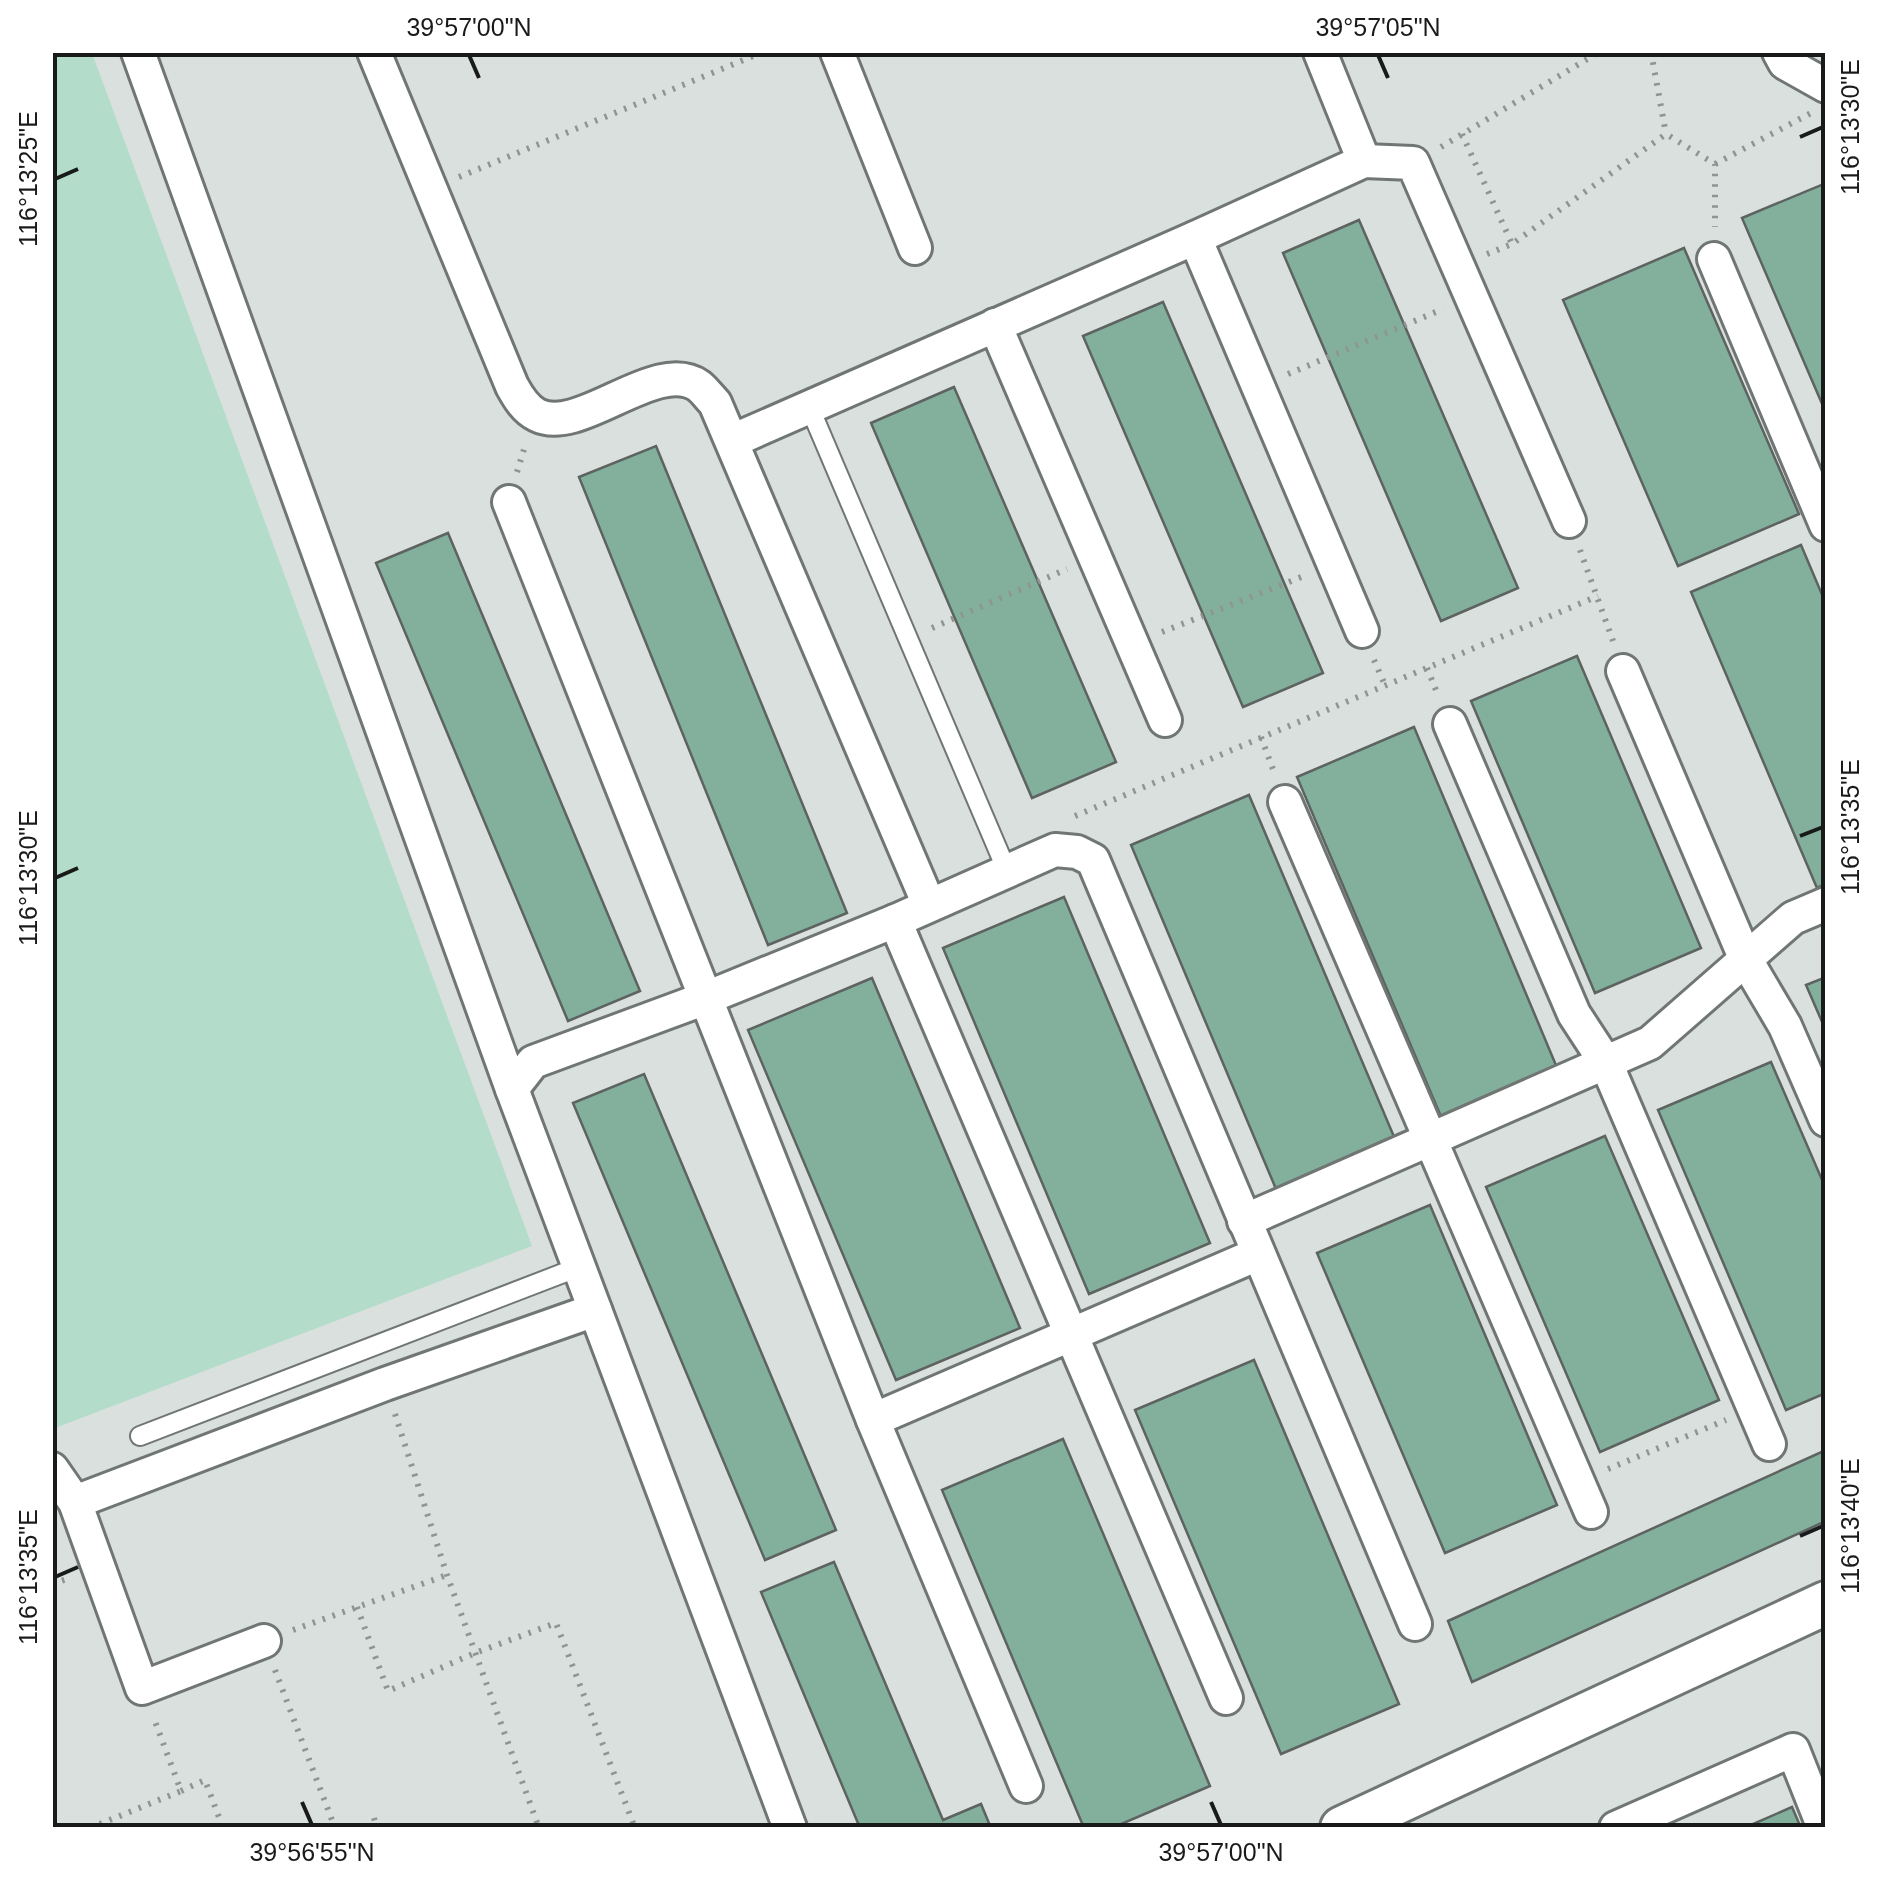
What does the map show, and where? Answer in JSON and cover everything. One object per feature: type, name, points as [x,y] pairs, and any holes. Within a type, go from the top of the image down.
[{"type":"street","points":[[138,52],[512,1089],[790,1828]]},
{"type":"street","points":[[374,52],[520,400],[534,414],[550,420],[572,416],[663,380],[681,380],[698,385],[715,403],[929,906]]},
{"type":"street","points":[[838,52],[915,248]]},
{"type":"street","points":[[1320,52],[1364,162]]},
{"type":"street","points":[[1779,52],[1785,63],[1826,86]]},
{"type":"street","points":[[732,441],[1364,162],[1413,164],[1569,520]]},
{"type":"street","points":[[1195,238],[1362,631]]},
{"type":"street","points":[[1714,258],[1826,525]]},
{"type":"street","points":[[995,325],[1166,720]]},
{"type":"street","points":[[509,502],[873,1420],[1026,1786]]},
{"type":"street","points":[[1623,671],[1746,960],[1785,1026],[1826,1120]]},
{"type":"street","points":[[1450,724],[1574,1014],[1606,1063],[1769,1444]]},
{"type":"street","points":[[1285,802],[1585,1496]]},
{"type":"street","points":[[512,1089],[533,1062],[706,998],[1055,850],[1077,852],[1093,860],[1415,1624]]},
{"type":"street","points":[[1244,1221],[1650,1044],[1794,918],[1826,904]]},
{"type":"street","points":[[895,920],[1226,1698]]},
{"type":"street","points":[[873,1420],[1258,1254]]},
{"type":"street","points":[[76,1502],[386,1384],[595,1310]]},
{"type":"street","points":[[52,1469],[76,1502],[142,1688],[264,1640]]},
{"type":"street","points":[[1361,1824],[1826,1603]]},
{"type":"street","points":[[1616,1828],[1793,1750],[1824,1828]]},
{"type":"lane","points":[[809,406],[1008,871]]},
{"type":"lane","points":[[140,1436],[579,1267]]},
{"type":"path","points":[[430,189],[764,52]]},
{"type":"path","points":[[1413,164],[1599,52]]},
{"type":"path","points":[[1651,52],[1666,134],[1715,164]]},
{"type":"path","points":[[1715,164],[1826,105]]},
{"type":"path","points":[[1462,134],[1512,244]]},
{"type":"path","points":[[1457,265],[1512,244],[1666,134]]},
{"type":"path","points":[[1714,258],[1715,164]]},
{"type":"path","points":[[1259,386],[1472,297]]},
{"type":"path","points":[[509,502],[534,414]]},
{"type":"path","points":[[1569,520],[1623,671]]},
{"type":"path","points":[[908,639],[1096,556]]},
{"type":"path","points":[[1133,644],[1334,564]]},
{"type":"path","points":[[1066,819],[1598,596]]},
{"type":"path","points":[[386,1384],[447,1575],[539,1828]]},
{"type":"path","points":[[1585,1496],[1756,1408]]},
{"type":"path","points":[[335,1828],[264,1640],[447,1575]]},
{"type":"path","points":[[357,1607],[388,1692],[556,1622],[635,1828]]},
{"type":"path","points":[[142,1688],[181,1791]]},
{"type":"path","points":[[90,1828],[205,1780],[222,1828]]},
{"type":"path","points":[[374,1818],[378,1828]]},
{"type":"green space","points":[[52,53],[92,53],[532,1246],[55,1428],[52,1422]]},
{"type":"building","points":[[1826,183],[1826,413],[1742,218]]},
{"type":"building","points":[[1359,220],[1518,588],[1441,621],[1283,253]]},
{"type":"building","points":[[1684,248],[1799,514],[1678,566],[1563,300]]},
{"type":"building","points":[[1163,302],[1323,673],[1243,707],[1083,336]]},
{"type":"building","points":[[954,387],[1116,762],[1032,798],[871,423]]},
{"type":"building","points":[[656,446],[847,913],[768,945],[579,477]]},
{"type":"building","points":[[448,533],[640,991],[568,1021],[376,563]]},
{"type":"building","points":[[1801,545],[1826,604],[1826,884],[1817,888],[1691,592]]},
{"type":"building","points":[[1577,656],[1701,948],[1595,993],[1471,701]]},
{"type":"building","points":[[1414,727],[1558,1070],[1442,1119],[1297,777]]},
{"type":"building","points":[[1249,795],[1395,1139],[1276,1189],[1131,845]]},
{"type":"building","points":[[1064,897],[1210,1243],[1089,1294],[943,948]]},
{"type":"building","points":[[1826,977],[1826,1031],[1806,985]]},
{"type":"building","points":[[872,978],[1020,1328],[896,1380],[748,1030]]},
{"type":"building","points":[[1771,1062],[1826,1189],[1826,1393],[1786,1410],[1658,1110]]},
{"type":"building","points":[[644,1074],[836,1530],[765,1560],[573,1103]]},
{"type":"building","points":[[1605,1136],[1719,1400],[1600,1452],[1486,1187]]},
{"type":"building","points":[[1430,1205],[1557,1505],[1445,1553],[1317,1253]]},
{"type":"building","points":[[1254,1360],[1399,1704],[1281,1754],[1135,1410]]},
{"type":"building","points":[[1063,1439],[1210,1786],[1112,1828],[1084,1828],[942,1490]]},
{"type":"building","points":[[1826,1450],[1826,1521],[1472,1682],[1448,1621]]},
{"type":"building","points":[[834,1562],[943,1820],[981,1804],[991,1828],[860,1828],[761,1592]]},
{"type":"building","points":[[1792,1807],[1801,1828],[1744,1828]]}]
